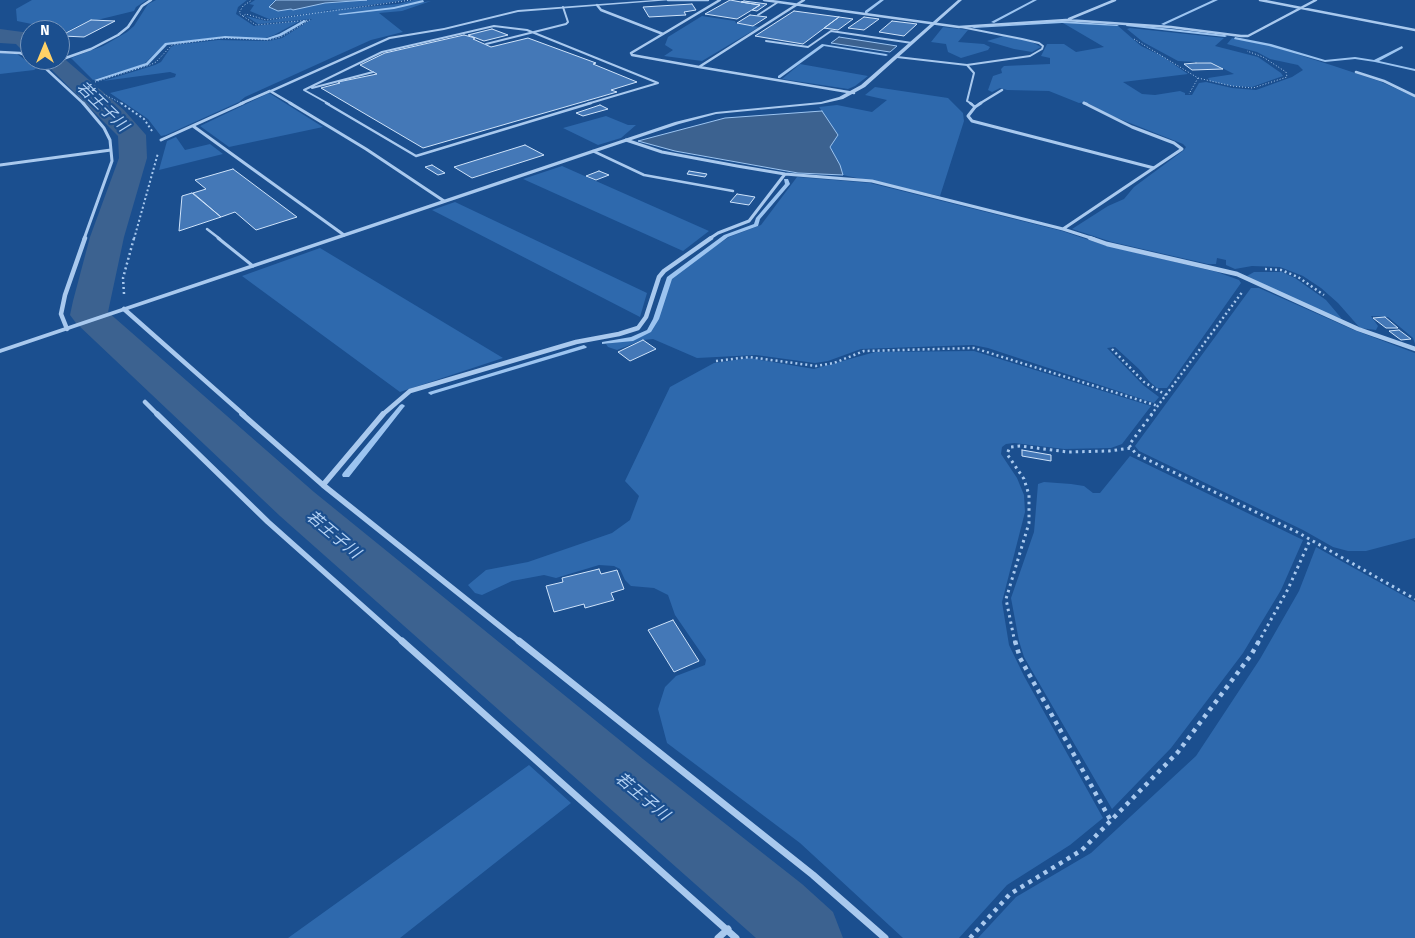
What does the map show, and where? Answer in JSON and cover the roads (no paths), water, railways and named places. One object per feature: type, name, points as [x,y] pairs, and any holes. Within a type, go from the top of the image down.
[{"type":"street","points":[[70,57],[118,35],[128,27],[142,6],[151,0]]},
{"type":"street","points":[[161,140],[382,40],[444,29],[518,11],[668,0],[679,2],[708,0]]},
{"type":"street","points":[[720,0],[634,51],[631,53],[632,55],[854,93]]},
{"type":"street","points":[[764,0],[959,27],[1066,20],[1122,23],[1248,36],[1316,0]]},
{"type":"street","points":[[699,67],[804,0]]},
{"type":"street","points":[[0,351],[593,151],[703,116],[832,101],[854,93],[960,0]]},
{"type":"street","points":[[1066,20],[1115,0]]},
{"type":"street","points":[[1260,0],[1415,30]]},
{"type":"street","points":[[597,5],[601,10],[663,34]]},
{"type":"street","points":[[0,52],[20,53]]},
{"type":"street","points":[[47,70],[80,100],[104,128],[110,140],[112,161],[65,295],[61,314],[67,329]]},
{"type":"street","points":[[1356,72],[1415,96]]},
{"type":"street","points":[[1002,90],[975,107],[968,116],[972,121],[1154,168]]},
{"type":"street","points":[[270,91],[366,149],[444,201]]},
{"type":"street","points":[[1063,229],[1182,149],[1174,143],[1132,127],[1084,103]]},
{"type":"street","points":[[193,126],[344,235]]},
{"type":"street","points":[[626,140],[678,156],[785,174],[872,181],[1063,229],[1108,244],[1237,274],[1358,329],[1415,349]]},
{"type":"street","points":[[0,165],[111,150]]},
{"type":"street","points":[[323,485],[385,411],[410,391],[576,342],[619,334],[638,328],[646,317],[659,277],[664,271],[718,233],[749,221],[785,174]]},
{"type":"street","points":[[121,310],[323,485],[814,875],[885,938]]},
{"type":"street","points":[[145,402],[268,522],[728,928],[736,938]]},
{"type":"street","points":[[718,938],[728,928]]},
{"type":"lane","points":[[758,15],[778,2]]},
{"type":"lane","points":[[486,44],[566,24],[568,22],[563,8]]},
{"type":"lane","points":[[494,26],[533,32],[658,83],[416,156],[304,90],[382,52],[494,26]]},
{"type":"lane","points":[[897,56],[967,65],[1030,56],[1042,49],[1043,46],[1039,43],[1022,39],[959,27]]},
{"type":"lane","points":[[766,41],[808,48],[831,31],[912,44]]},
{"type":"lane","points":[[967,65],[974,73],[967,101],[975,107]]},
{"type":"lane","points":[[304,90],[373,72]]},
{"type":"lane","points":[[593,151],[644,175],[733,191]]},
{"type":"lane","points":[[207,229],[253,266]]},
{"type":"waterway","points":[[866,12],[882,0]]},
{"type":"waterway","points":[[993,22],[1035,0]]},
{"type":"waterway","points":[[1163,24],[1216,0]]},
{"type":"waterway","points":[[340,14],[394,8],[423,1]]},
{"type":"waterway","points":[[96,80],[147,64],[166,44],[225,37],[267,39],[280,35],[305,21]]},
{"type":"waterway","points":[[974,27],[1062,22],[1117,25]]},
{"type":"waterway","points":[[1127,25],[1225,36]]},
{"type":"waterway","points":[[0,36],[20,38]]},
{"type":"waterway","points":[[1235,38],[1270,45],[1325,61],[1355,58],[1375,61]]},
{"type":"waterway","points":[[779,77],[823,45],[886,55]]},
{"type":"waterway","points":[[1375,61],[1402,47]]},
{"type":"waterway","points":[[1375,61],[1415,70]]},
{"type":"waterway","name":"若王子川","points":[[65,70],[115,116],[132,135],[133,158],[107,237],[89,315],[297,504],[620,779],[777,909],[807,938]]},
{"type":"waterway","points":[[604,343],[633,339],[649,331],[656,319],[669,278],[726,236],[756,225],[758,219],[788,184],[786,180]]},
{"type":"waterway","points":[[431,393],[584,347]]},
{"type":"waterway","points":[[346,475],[402,406]]},
{"type":"waterway","points":[[297,504],[310,496]]},
{"type":"waterway","points":[[722,892],[738,877]]}]
